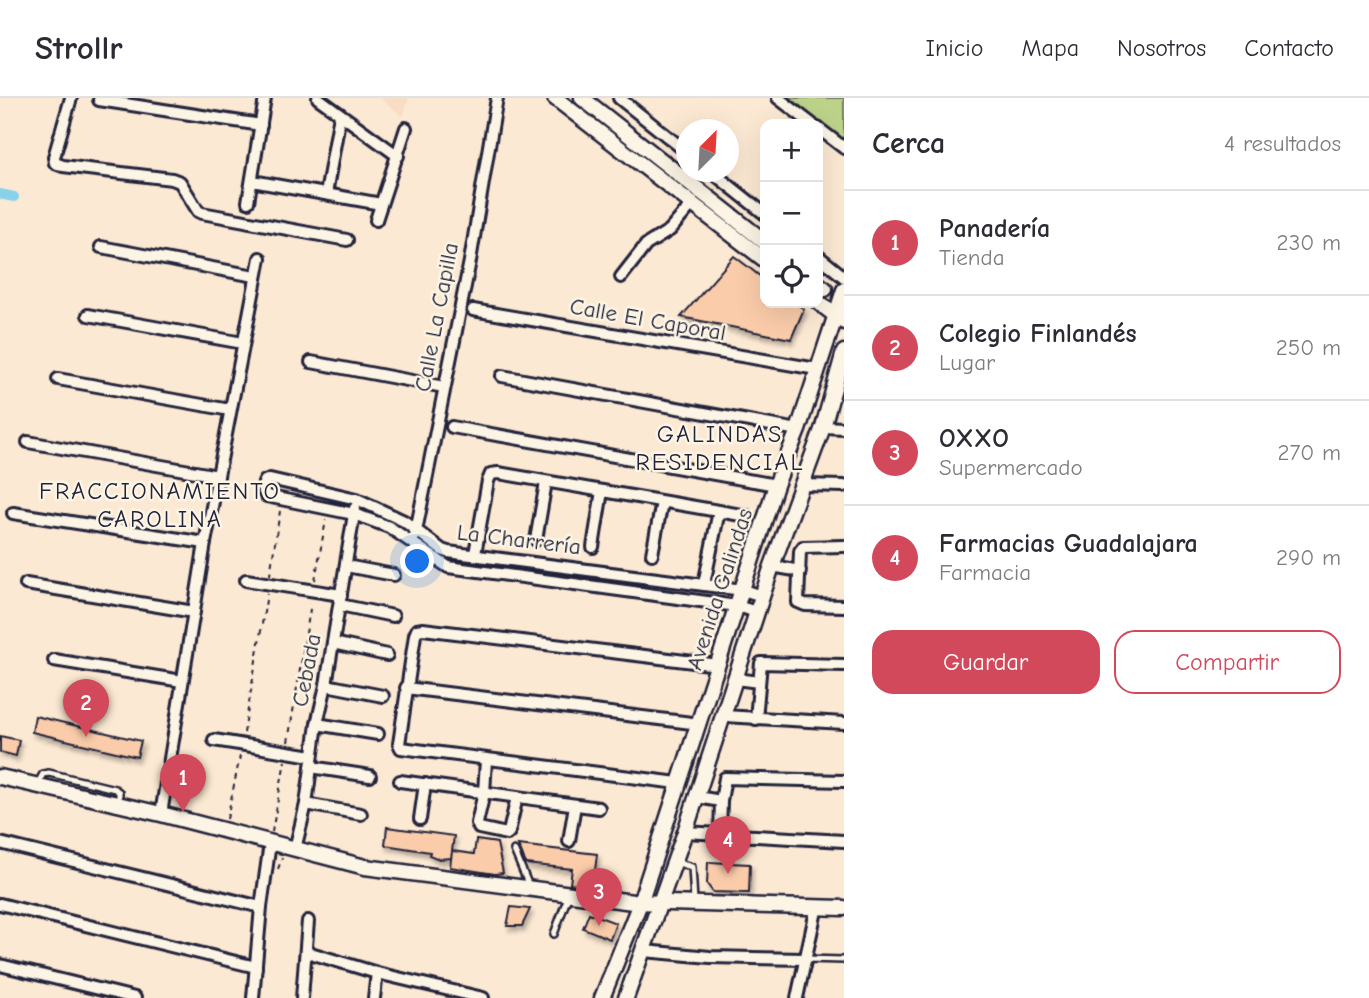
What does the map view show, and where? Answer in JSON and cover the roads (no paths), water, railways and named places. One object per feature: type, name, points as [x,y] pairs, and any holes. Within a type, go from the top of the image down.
[{"type":"street","points":[[71,98],[54,157],[55,163],[172,179],[180,182],[198,211],[202,213],[347,240]]},
{"type":"street","points":[[248,202],[265,98]]},
{"type":"street","points":[[318,98],[398,156]]},
{"type":"street","name":"Calle La Capilla","points":[[413,542],[470,261],[496,98]]},
{"type":"street","points":[[555,98],[760,256]]},
{"type":"street","points":[[582,98],[760,238]]},
{"type":"street","points":[[619,98],[676,143]]},
{"type":"street","points":[[778,98],[805,119]]},
{"type":"street","points":[[99,100],[128,101],[261,125]]},
{"type":"street","points":[[327,194],[340,114]]},
{"type":"street","points":[[376,219],[406,128]]},
{"type":"street","points":[[823,132],[844,148]]},
{"type":"street","points":[[252,181],[381,204]]},
{"type":"street","points":[[725,182],[760,210]]},
{"type":"street","points":[[621,277],[646,245],[670,230],[693,203]]},
{"type":"street","points":[[101,247],[255,276]]},
{"type":"street","points":[[161,814],[205,543],[260,258]]},
{"type":"street","points":[[823,260],[844,277]]},
{"type":"street","name":"Avenida Galindas","points":[[602,998],[640,903],[776,485],[798,430],[817,369],[841,318],[844,290]]},
{"type":"street","points":[[823,295],[841,318]]},
{"type":"street","name":"Calle El Caporal","points":[[473,310],[817,369]]},
{"type":"street","points":[[88,315],[243,343]]},
{"type":"street","name":"Avenida Galindas","points":[[626,998],[697,797],[772,566],[823,427],[843,359]]},
{"type":"street","points":[[311,362],[444,387]]},
{"type":"street","points":[[502,376],[798,430]]},
{"type":"street","points":[[58,379],[230,410]]},
{"type":"street","points":[[452,427],[776,485]]},
{"type":"street","points":[[823,427],[844,428]]},
{"type":"street","points":[[28,442],[218,476]]},
{"type":"street","points":[[475,554],[491,474],[498,473],[747,516]]},
{"type":"street","name":"La Charrería","points":[[354,514],[281,499],[265,494],[262,488],[265,481],[270,479],[357,499],[417,530],[442,550],[704,584],[743,590],[762,597]]},
{"type":"street","points":[[536,540],[546,482]]},
{"type":"street","points":[[803,485],[844,486]]},
{"type":"street","points":[[593,547],[602,491]]},
{"type":"street","name":"Cebada","points":[[295,849],[306,804],[317,724],[357,499]]},
{"type":"street","points":[[652,554],[662,502]]},
{"type":"street","points":[[704,584],[719,511]]},
{"type":"street","points":[[13,513],[205,543]]},
{"type":"street","points":[[354,514],[389,527],[448,567],[737,606],[757,612]]},
{"type":"street","points":[[844,546],[803,547],[800,551],[798,602],[805,605],[844,606]]},
{"type":"street","points":[[346,565],[394,575]]},
{"type":"street","points":[[772,566],[800,571]]},
{"type":"street","points":[[246,580],[313,591],[393,616]]},
{"type":"street","points":[[26,584],[194,612]]},
{"type":"street","points":[[678,783],[401,748],[399,744],[406,688],[417,630],[718,665]]},
{"type":"street","points":[[333,643],[387,655]]},
{"type":"street","points":[[54,660],[183,681]]},
{"type":"street","points":[[756,719],[761,663],[844,665]]},
{"type":"street","points":[[736,679],[759,682]]},
{"type":"street","points":[[326,685],[383,696]]},
{"type":"street","points":[[406,688],[700,724]]},
{"type":"street","points":[[724,716],[844,723]]},
{"type":"street","points":[[317,724],[378,734]]},
{"type":"street","points":[[215,740],[287,752],[370,776]]},
{"type":"street","points":[[486,760],[484,793],[477,823],[479,828],[507,834],[511,829],[517,797]]},
{"type":"street","points":[[0,777],[161,814],[365,867],[640,903],[844,908]]},
{"type":"street","points":[[720,834],[724,778],[844,781]]},
{"type":"street","points":[[400,781],[600,808]]},
{"type":"street","points":[[420,820],[425,784]]},
{"type":"street","points":[[697,797],[721,801]]},
{"type":"street","points":[[306,804],[361,814]]},
{"type":"street","points":[[569,841],[575,805]]},
{"type":"street","points":[[685,832],[844,841]]},
{"type":"street","points":[[0,843],[261,907]]},
{"type":"street","points":[[253,998],[270,843]]},
{"type":"street","points":[[0,904],[256,967]]},
{"type":"street","points":[[797,998],[817,906]]},
{"type":"street","points":[[302,998],[309,921]]},
{"type":"street","points":[[644,951],[710,957],[805,959]]},
{"type":"street","points":[[307,952],[449,994],[483,998]]},
{"type":"street","points":[[0,965],[135,998]]},
{"type":"street","points":[[374,998],[377,972]]},
{"type":"lane","points":[[514,850],[531,889]]},
{"type":"lane","points":[[675,862],[693,869],[694,905]]},
{"type":"lane","points":[[554,934],[569,894]]},
{"type":"lane","points":[[805,959],[844,960]]},
{"type":"waterway","points":[[0,194],[14,197]]},
{"type":"place","name":"Colegio Finlandés","points":[[86,737]]},
{"type":"place","name":"Panadería","points":[[183,812]]},
{"type":"place","name":"Farmacias Guadalajara","points":[[728,874]]},
{"type":"place","name":"OXXO","points":[[599,926]]},
{"type":"district","name":"GALINDAS RESIDENCIAL","points":[[720,448]]},
{"type":"district","name":"FRACCIONAMIENTO CAROLINA","points":[[160,505]]}]
